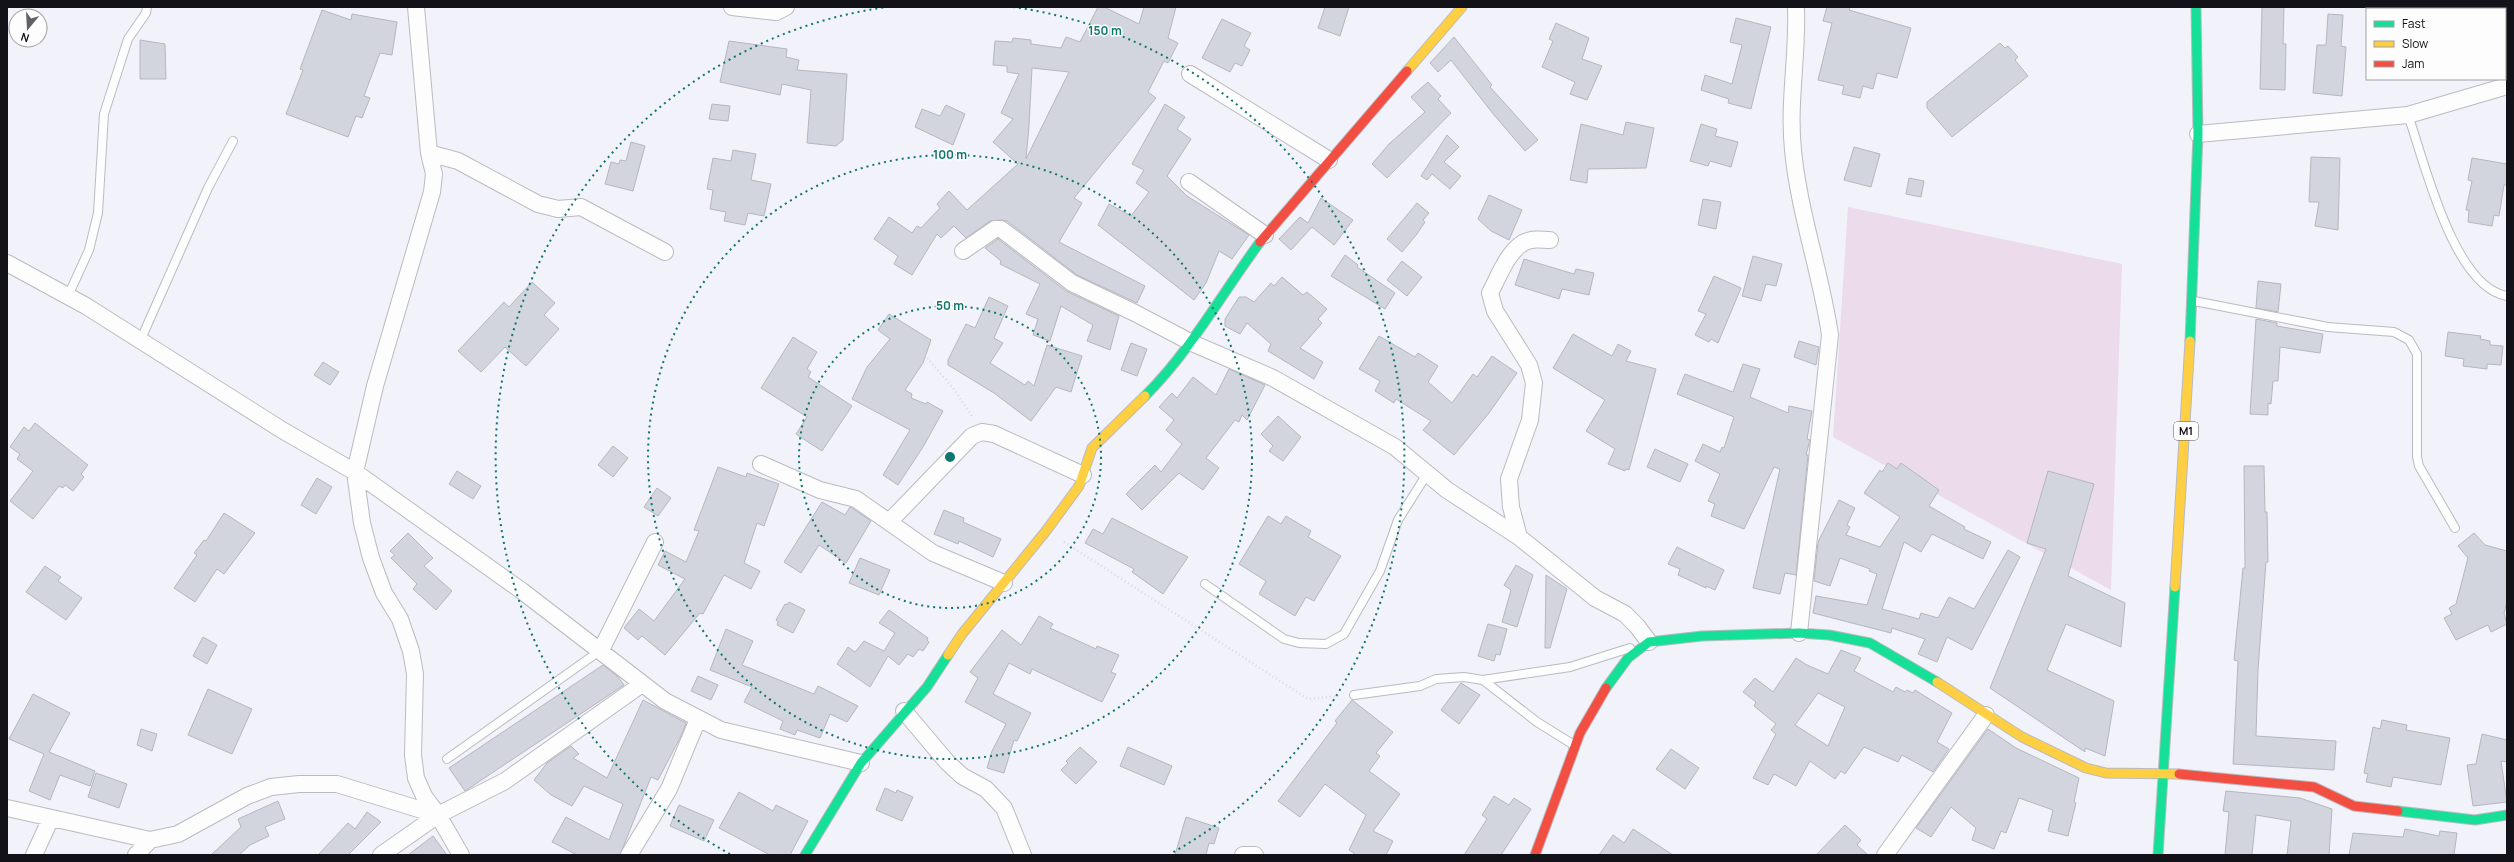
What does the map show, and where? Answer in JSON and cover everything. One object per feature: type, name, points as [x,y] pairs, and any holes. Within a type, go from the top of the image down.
[{"type":"main road","points":[[805,855],[861,763],[904,711],[927,687],[962,634],[1046,531],[1079,486],[1092,448],[1170,370],[1192,343],[1228,285],[1265,235],[1462,7]]},
{"type":"main road","name":"M1","points":[[2158,855],[2193,301],[2198,134],[2196,7]]},
{"type":"main road","points":[[1535,855],[1590,711],[1628,658],[1649,642],[1702,636],[1799,634],[1829,635],[1870,643],[1966,699],[1986,715],[2022,737],[2086,768],[2106,773],[2163,772],[2314,787],[2354,806],[2474,820],[2507,815]]},
{"type":"street","points":[[416,7],[430,153],[434,174],[432,192],[375,386],[355,472],[362,523],[371,558],[384,593],[400,618],[411,651],[415,674],[413,755],[416,778],[424,796],[438,815],[461,855]]},
{"type":"street","points":[[732,7],[776,12],[786,7]]},
{"type":"street","points":[[1796,7],[1797,36],[1791,109],[1793,150],[1797,182],[1825,300],[1830,336],[1799,634]]},
{"type":"street","points":[[1190,74],[1329,160]]},
{"type":"street","points":[[2198,134],[2408,115],[2507,86]]},
{"type":"street","points":[[430,153],[458,161],[538,204],[558,209],[580,207],[665,252]]},
{"type":"street","points":[[1189,182],[1265,235]]},
{"type":"street","points":[[963,251],[995,229],[1001,229],[1072,283],[1136,313],[1192,343],[1273,378],[1357,423],[1395,447],[1446,490],[1519,537],[1595,598],[1624,614],[1638,626],[1649,642]]},
{"type":"street","points":[[1519,537],[1511,507],[1509,479],[1530,420],[1534,383],[1529,365],[1495,311],[1490,292],[1510,256],[1520,244],[1531,240],[1550,240]]},
{"type":"street","points":[[7,263],[68,296],[140,339],[282,430],[355,472],[522,591],[601,650],[642,684],[698,719],[721,730],[748,738],[861,763]]},
{"type":"street","points":[[889,522],[972,436],[982,432],[994,434],[1083,475]]},
{"type":"street","points":[[761,464],[820,490],[856,499],[933,553],[1004,583]]},
{"type":"street","points":[[601,650],[655,542]]},
{"type":"street","points":[[381,855],[438,815],[504,781],[642,684]]},
{"type":"street","points":[[904,711],[947,762],[962,776],[986,789],[1004,808],[1022,855]]},
{"type":"street","points":[[1885,855],[1986,715]]},
{"type":"street","points":[[629,855],[669,789],[698,719]]},
{"type":"street","points":[[7,808],[150,840],[178,834],[247,796],[271,787],[299,784],[337,784],[438,815]]},
{"type":"street","points":[[32,854],[51,818]]},
{"type":"street","points":[[136,855],[150,840]]},
{"type":"street","points":[[1243,855],[1255,855]]},
{"type":"lane","points":[[68,296],[89,250],[98,214],[104,114],[128,39],[146,13],[147,7]]},
{"type":"lane","points":[[2408,115],[2450,238],[2465,263],[2484,285],[2507,296]]},
{"type":"lane","points":[[140,339],[208,188],[233,141]]},
{"type":"lane","points":[[2193,301],[2328,327],[2394,332],[2410,340],[2417,354],[2417,457],[2419,466],[2455,528]]},
{"type":"lane","points":[[1205,584],[1284,639],[1299,643],[1326,644],[1344,634],[1380,571],[1398,520],[1427,474]]},
{"type":"lane","points":[[1354,695],[1420,686],[1436,679],[1464,677],[1483,680],[1570,668],[1649,642]]},
{"type":"lane","points":[[447,759],[601,650]]},
{"type":"lane","points":[[1483,680],[1543,726],[1576,745]]},
{"type":"path","points":[[922,352],[953,388],[982,432]]},
{"type":"path","points":[[1046,531],[1308,699],[1354,695]]},
{"type":"shaded area","points":[[1848,207],[2122,264],[2111,590],[1833,437]]},
{"type":"building","points":[[1098,7],[1104,7],[1139,24],[1144,7],[1176,7],[1168,38],[1178,43],[1168,63],[1164,61],[1148,92],[1156,98],[1074,198],[1082,203],[1059,242],[1145,286],[1137,303],[1077,275],[1007,221],[1001,220],[990,221],[966,238],[954,226],[941,238],[937,234],[912,275],[894,264],[898,256],[874,239],[889,217],[912,233],[917,226],[921,228],[940,208],[937,204],[949,191],[967,210],[1018,164],[993,142],[1013,119],[1001,113],[1019,74],[1007,72],[1007,66],[993,65],[995,41],[1012,42],[1013,38],[1031,40],[1031,44],[1061,48],[1066,37],[1080,42]],"holes":[[[1032,68],[1069,72],[1026,159]]]},
{"type":"building","points":[[1325,7],[1349,7],[1340,36],[1318,28]]},
{"type":"building","points":[[1827,7],[1850,7],[1849,10],[1911,28],[1897,78],[1877,73],[1873,89],[1863,86],[1860,98],[1842,94],[1844,86],[1818,80],[1832,23],[1823,21]]},
{"type":"building","points":[[2262,7],[2284,7],[2283,44],[2286,44],[2285,90],[2260,89]]},
{"type":"building","points":[[322,10],[351,20],[352,14],[397,22],[392,55],[380,53],[364,96],[370,98],[362,118],[356,116],[348,137],[286,114],[303,70],[300,69]]},
{"type":"building","points":[[2328,14],[2343,15],[2341,46],[2346,47],[2342,96],[2313,93],[2317,45],[2326,45]]},
{"type":"building","points":[[1736,18],[1771,27],[1751,109],[1728,103],[1729,99],[1701,90],[1705,75],[1732,84],[1742,45],[1730,42]]},
{"type":"building","points":[[1222,19],[1251,33],[1244,46],[1250,50],[1242,66],[1235,63],[1230,72],[1202,58]]},
{"type":"building","points":[[1556,23],[1589,38],[1582,59],[1602,66],[1587,100],[1570,94],[1575,82],[1542,67],[1553,41],[1549,39]]},
{"type":"building","points":[[1454,37],[1492,85],[1490,87],[1538,140],[1525,151],[1494,115],[1451,60],[1438,72],[1430,63]]},
{"type":"building","points":[[140,40],[165,44],[166,79],[140,79]]},
{"type":"building","points":[[729,41],[787,49],[786,57],[799,60],[797,70],[847,74],[843,140],[836,146],[807,143],[811,90],[782,84],[780,95],[720,82]]},
{"type":"building","points":[[2000,43],[2005,48],[2008,46],[2018,57],[2015,60],[2028,76],[1952,137],[1927,108],[1927,102]]},
{"type":"building","points":[[1428,82],[1441,96],[1438,99],[1451,113],[1387,178],[1372,164],[1389,144],[1425,112],[1411,97]]},
{"type":"building","points":[[712,104],[730,106],[728,121],[709,119]]},
{"type":"building","points":[[1165,104],[1185,117],[1177,129],[1191,139],[1167,176],[1187,196],[1249,235],[1232,259],[1219,251],[1206,283],[1194,300],[1098,225],[1109,204],[1131,216],[1149,192],[1136,183],[1144,170],[1132,164]]},
{"type":"building","points":[[946,105],[965,114],[953,145],[915,127],[922,109],[940,116]]},
{"type":"building","points":[[1626,122],[1654,128],[1646,168],[1588,169],[1587,183],[1570,180],[1581,124],[1623,135]]},
{"type":"building","points":[[1701,124],[1717,129],[1715,136],[1738,142],[1731,167],[1710,161],[1708,166],[1690,161]]},
{"type":"building","points":[[1447,135],[1459,147],[1444,162],[1461,176],[1450,189],[1432,174],[1427,180],[1421,176]]},
{"type":"building","points":[[631,142],[645,146],[633,191],[605,184],[611,162],[619,164],[620,160],[626,161]]},
{"type":"building","points":[[1854,147],[1880,154],[1871,187],[1844,180]]},
{"type":"building","points":[[733,150],[756,154],[751,180],[771,184],[764,216],[748,213],[745,225],[724,221],[726,212],[710,209],[713,190],[707,189],[713,158],[731,161]]},
{"type":"building","points":[[2311,157],[2340,158],[2338,230],[2315,226],[2319,202],[2309,202]]},
{"type":"building","points":[[2472,158],[2507,164],[2507,185],[2504,185],[2499,216],[2494,215],[2492,226],[2468,222],[2469,210],[2466,210],[2472,181],[2468,180]]},
{"type":"building","points":[[1909,178],[1924,181],[1921,197],[1906,194]]},
{"type":"building","points":[[1489,195],[1522,210],[1509,240],[1491,231],[1478,219]]},
{"type":"building","points":[[1321,198],[1353,220],[1334,245],[1312,227],[1291,250],[1279,239],[1300,217],[1308,223]]},
{"type":"building","points":[[1703,199],[1721,202],[1716,229],[1698,225]]},
{"type":"building","points":[[1417,203],[1429,213],[1423,220],[1425,222],[1417,234],[1402,252],[1387,239]]},
{"type":"building","points":[[998,239],[1066,291],[1119,316],[1110,350],[1087,341],[1093,325],[1061,306],[1050,341],[1033,335],[1038,319],[1026,314],[1040,284],[1000,264],[1001,261],[985,248]]},
{"type":"building","points":[[1345,255],[1358,265],[1357,267],[1395,293],[1385,309],[1331,276]]},
{"type":"building","points":[[1753,256],[1782,264],[1776,286],[1766,284],[1761,301],[1742,296]]},
{"type":"building","points":[[1524,259],[1574,274],[1576,269],[1594,273],[1589,295],[1562,289],[1559,299],[1515,285]]},
{"type":"building","points":[[1402,261],[1422,277],[1407,296],[1387,280]]},
{"type":"building","points":[[1714,276],[1741,288],[1718,343],[1711,339],[1709,342],[1695,335],[1706,314],[1698,311]]},
{"type":"building","points":[[1282,277],[1303,295],[1307,292],[1327,309],[1318,319],[1322,323],[1300,348],[1323,362],[1314,379],[1268,351],[1271,344],[1247,323],[1240,334],[1225,326],[1225,319],[1239,297],[1246,297],[1254,302],[1271,283],[1274,286]]},
{"type":"building","points":[[2258,281],[2281,284],[2278,312],[2256,308]]},
{"type":"building","points":[[532,282],[555,303],[544,315],[559,329],[526,366],[505,347],[481,372],[458,351],[504,302],[509,307]]},
{"type":"building","points":[[989,297],[1008,306],[994,338],[1003,343],[990,363],[1025,385],[1028,381],[1034,386],[1047,345],[1082,356],[1071,392],[1056,387],[1031,421],[994,393],[948,365],[948,360],[966,324],[975,328]]},
{"type":"building","points":[[889,314],[931,340],[923,363],[905,390],[912,394],[911,398],[926,404],[927,402],[943,411],[923,447],[898,485],[883,475],[910,430],[852,399],[867,367],[890,339],[878,330]]},
{"type":"building","points":[[2256,319],[2277,323],[2277,326],[2323,334],[2320,353],[2280,347],[2278,381],[2273,381],[2271,404],[2268,403],[2268,415],[2250,414]]},
{"type":"building","points":[[2448,332],[2481,336],[2480,339],[2490,341],[2490,345],[2503,346],[2501,365],[2487,364],[2487,369],[2463,366],[2464,359],[2445,356]]},
{"type":"building","points":[[1573,334],[1612,356],[1618,344],[1631,351],[1626,361],[1656,369],[1629,470],[1626,469],[1625,471],[1608,464],[1615,449],[1586,431],[1605,400],[1553,368]]},
{"type":"building","points":[[1379,336],[1415,357],[1418,353],[1438,366],[1428,382],[1452,403],[1473,374],[1477,377],[1492,356],[1517,373],[1489,413],[1454,455],[1423,430],[1431,421],[1396,399],[1394,403],[1375,391],[1380,381],[1359,369]]},
{"type":"building","points":[[793,337],[817,352],[807,369],[811,372],[808,377],[852,406],[822,451],[796,434],[807,417],[761,388]]},
{"type":"building","points":[[1799,341],[1819,347],[1816,365],[1794,357]]},
{"type":"building","points":[[1131,343],[1147,349],[1137,376],[1121,370]]},
{"type":"building","points":[[323,362],[339,372],[330,385],[314,375]]},
{"type":"building","points":[[1743,364],[1760,369],[1750,397],[1788,413],[1789,406],[1812,411],[1807,439],[1810,440],[1806,455],[1808,455],[1796,575],[1785,573],[1780,594],[1753,588],[1780,469],[1774,467],[1744,529],[1711,516],[1715,504],[1708,501],[1720,474],[1695,461],[1703,444],[1720,452],[1722,447],[1724,448],[1734,417],[1677,394],[1685,374],[1733,392]]},
{"type":"building","points":[[1229,369],[1265,385],[1247,420],[1242,415],[1239,422],[1235,420],[1206,458],[1219,468],[1203,490],[1179,473],[1142,510],[1126,494],[1155,465],[1161,472],[1182,444],[1166,430],[1174,420],[1159,407],[1172,393],[1177,398],[1193,377],[1216,395]]},
{"type":"building","points":[[1278,416],[1301,437],[1283,461],[1269,451],[1273,446],[1261,434]]},
{"type":"building","points":[[35,423],[88,465],[81,474],[84,477],[73,491],[65,485],[63,488],[59,486],[33,519],[10,501],[33,471],[17,459],[20,454],[10,447],[24,427],[29,431]]},
{"type":"building","points":[[613,446],[628,458],[613,477],[598,465]]},
{"type":"building","points":[[1655,449],[1688,464],[1680,482],[1647,467]]},
{"type":"building","points":[[1888,463],[1897,469],[1901,463],[1939,490],[1929,506],[1965,527],[1964,529],[1991,542],[1983,559],[1932,534],[1921,552],[1904,542],[1882,609],[1919,619],[1921,613],[1938,618],[1949,597],[1974,609],[2008,550],[2020,557],[1972,650],[1947,637],[1937,662],[1918,654],[1925,639],[1892,628],[1891,633],[1813,613],[1816,596],[1867,605],[1877,574],[1869,571],[1870,569],[1840,558],[1830,586],[1814,581],[1818,542],[1839,500],[1855,508],[1847,525],[1850,527],[1846,535],[1880,547],[1900,517],[1864,493],[1880,470],[1882,472]]},
{"type":"building","points":[[2244,466],[2264,466],[2265,512],[2267,512],[2268,562],[2266,562],[2258,670],[2256,736],[2336,741],[2334,770],[2233,764],[2238,661],[2234,660],[2243,568],[2245,568]]},
{"type":"building","points":[[718,467],[746,477],[747,473],[779,484],[764,526],[757,523],[744,563],[760,571],[751,589],[724,575],[703,614],[700,613],[665,655],[642,636],[638,640],[624,628],[639,609],[654,621],[685,579],[658,565],[665,551],[686,562],[699,531],[694,530]]},
{"type":"building","points":[[457,471],[481,486],[473,499],[449,484]]},
{"type":"building","points":[[2048,471],[2094,484],[2068,576],[2125,603],[2121,647],[2066,624],[2047,670],[2114,701],[2105,756],[2085,748],[2085,752],[1990,688],[2046,549],[2027,543]]},
{"type":"building","points":[[317,478],[332,487],[316,514],[301,505]]},
{"type":"building","points":[[657,488],[671,498],[658,516],[644,507]]},
{"type":"building","points":[[822,502],[845,515],[850,507],[871,521],[846,563],[819,545],[801,573],[784,562]]},
{"type":"building","points":[[944,510],[964,518],[963,522],[1001,539],[993,557],[959,541],[958,544],[934,534]]},
{"type":"building","points":[[224,513],[255,533],[224,574],[217,569],[195,602],[174,588],[197,555],[194,553],[204,540],[206,541]]},
{"type":"building","points":[[1268,516],[1281,524],[1286,516],[1311,531],[1308,537],[1341,556],[1314,601],[1306,597],[1295,616],[1259,594],[1266,581],[1239,564]]},
{"type":"building","points":[[1112,518],[1188,557],[1163,594],[1132,572],[1134,569],[1085,543],[1093,529],[1103,534]]},
{"type":"building","points":[[408,533],[433,558],[424,566],[452,591],[436,610],[413,589],[417,584],[391,558],[395,555],[390,551]]},
{"type":"building","points":[[2474,533],[2485,545],[2507,551],[2507,602],[2504,613],[2507,624],[2491,632],[2488,625],[2456,640],[2444,618],[2452,614],[2449,608],[2456,604],[2468,558],[2458,546]]},
{"type":"building","points":[[1677,547],[1724,570],[1715,590],[1706,586],[1706,588],[1678,575],[1680,569],[1668,564]]},
{"type":"building","points":[[860,558],[890,570],[879,595],[849,583]]},
{"type":"building","points":[[1516,565],[1533,575],[1517,627],[1502,622],[1511,590],[1504,585]]},
{"type":"building","points":[[45,566],[61,577],[58,581],[82,598],[66,620],[26,592]]},
{"type":"building","points":[[1546,575],[1567,589],[1550,648],[1545,648]]},
{"type":"building","points":[[789,602],[805,610],[793,633],[777,625],[778,622],[776,620],[785,604],[787,605]]},
{"type":"building","points":[[889,610],[928,638],[927,640],[929,642],[923,651],[919,649],[913,657],[908,654],[899,665],[888,656],[870,687],[837,664],[848,647],[855,652],[864,641],[884,651],[895,633],[879,623]]},
{"type":"building","points":[[1039,616],[1053,624],[1050,628],[1096,649],[1097,646],[1119,655],[1111,672],[1116,674],[1102,702],[1032,669],[1030,674],[1009,663],[993,694],[1031,713],[1017,741],[1014,740],[1004,773],[987,768],[992,751],[1006,724],[965,702],[978,678],[970,672],[1002,630],[1021,645]]},
{"type":"building","points":[[1488,624],[1507,629],[1500,655],[1496,654],[1494,661],[1478,656]]},
{"type":"building","points":[[726,629],[753,641],[742,665],[814,694],[818,686],[858,706],[847,722],[830,714],[820,738],[797,730],[795,735],[780,729],[783,721],[744,702],[752,687],[710,670]]},
{"type":"building","points":[[203,637],[217,645],[207,664],[193,656]]},
{"type":"building","points":[[1841,650],[1861,658],[1854,671],[1893,692],[1896,687],[1905,692],[1907,690],[1913,693],[1915,690],[1952,713],[1937,742],[1949,749],[1933,772],[1902,755],[1898,762],[1864,747],[1845,774],[1841,771],[1835,779],[1810,761],[1796,786],[1774,774],[1768,785],[1753,778],[1776,734],[1771,730],[1776,724],[1754,706],[1756,702],[1743,692],[1755,678],[1773,692],[1796,658],[1807,665],[1828,674]],"holes":[[[1818,693],[1845,707],[1828,746],[1795,725]]]},
{"type":"building","points":[[603,665],[618,677],[624,685],[465,791],[449,768]]},
{"type":"building","points":[[698,676],[718,685],[711,700],[691,691]]},
{"type":"building","points":[[1461,683],[1480,695],[1459,724],[1441,710]]},
{"type":"building","points":[[208,689],[252,709],[232,754],[188,735]]},
{"type":"building","points":[[33,694],[70,713],[49,752],[95,771],[90,786],[60,775],[50,800],[29,791],[44,754],[9,739]]},
{"type":"building","points":[[643,700],[686,723],[682,734],[658,780],[651,777],[620,855],[577,855],[552,842],[566,817],[609,840],[623,804],[584,786],[572,806],[551,795],[534,780],[547,763],[571,746],[579,754],[573,758],[607,778]]},
{"type":"building","points":[[1352,700],[1393,732],[1376,753],[1380,756],[1369,771],[1400,794],[1373,831],[1393,841],[1386,855],[1353,855],[1354,853],[1349,850],[1366,815],[1325,784],[1300,817],[1278,801],[1337,723],[1335,721]]},
{"type":"building","points":[[2382,720],[2407,725],[2406,730],[2450,738],[2441,785],[2393,777],[2391,787],[2366,782],[2368,774],[2364,773],[2373,727],[2380,729]]},
{"type":"building","points":[[141,729],[157,734],[152,751],[137,745]]},
{"type":"building","points":[[1988,729],[2016,748],[2079,778],[2074,802],[2076,803],[2068,836],[2048,831],[2053,810],[2019,798],[2006,833],[2001,831],[1994,849],[1972,840],[1976,828],[1951,807],[1931,837],[1916,828]]},
{"type":"building","points":[[2482,734],[2507,740],[2507,762],[2501,761],[2507,802],[2473,806],[2467,765],[2476,764]]},
{"type":"building","points":[[1080,747],[1097,762],[1076,784],[1061,770],[1068,763],[1066,761]]},
{"type":"building","points":[[1128,747],[1172,766],[1164,785],[1120,766]]},
{"type":"building","points":[[1671,749],[1699,768],[1685,789],[1656,769]]},
{"type":"building","points":[[96,773],[127,784],[119,808],[88,797]]},
{"type":"building","points":[[885,788],[896,793],[897,790],[913,797],[902,821],[876,810]]},
{"type":"building","points":[[2226,791],[2300,798],[2332,809],[2329,855],[2287,855],[2291,821],[2256,815],[2252,855],[2225,855],[2229,812],[2223,811]]},
{"type":"building","points":[[739,792],[773,811],[776,805],[808,821],[790,855],[770,855],[719,828]]},
{"type":"building","points":[[1494,796],[1509,805],[1514,798],[1531,809],[1501,855],[1464,855],[1487,819],[1482,815]]},
{"type":"building","points":[[278,801],[285,819],[265,827],[269,836],[250,845],[239,855],[211,855],[241,827],[238,819]]},
{"type":"building","points":[[679,805],[714,820],[704,841],[670,826]]},
{"type":"building","points":[[367,812],[381,822],[348,855],[318,855],[348,823],[355,829]]},
{"type":"building","points":[[1186,817],[1219,828],[1214,844],[1209,843],[1206,855],[1175,855]]},
{"type":"building","points":[[1845,825],[1861,840],[1857,845],[1868,855],[1816,855]]},
{"type":"building","points":[[1633,829],[1673,855],[1599,855],[1613,835],[1624,843]]},
{"type":"building","points":[[2405,829],[2439,836],[2440,831],[2457,833],[2454,855],[2349,855],[2353,833],[2403,837]]},
{"type":"building","points":[[433,836],[447,855],[408,855]]},
{"type":"traffic: fast","points":[[2190,341],[2198,134],[2196,7]]},
{"type":"traffic: fast","points":[[1145,396],[1177,360],[1260,242]]},
{"type":"traffic: fast","points":[[2158,855],[2175,587]]},
{"type":"traffic: fast","points":[[1606,688],[1628,658],[1649,642],[1702,636],[1799,633],[1829,635],[1870,643],[1937,682]]},
{"type":"traffic: fast","points":[[805,855],[861,763],[927,687],[948,655]]},
{"type":"traffic: fast","points":[[2398,811],[2475,820],[2507,815]]},
{"type":"traffic: slow","points":[[1407,71],[1462,7]]},
{"type":"traffic: slow","points":[[2175,587],[2190,341]]},
{"type":"traffic: slow","points":[[948,655],[962,634],[1046,531],[1079,486],[1092,448],[1145,396]]},
{"type":"traffic: slow","points":[[1937,682],[2022,737],[2086,768],[2106,773],[2179,774]]},
{"type":"traffic: jam","points":[[1260,242],[1407,71]]},
{"type":"traffic: jam","points":[[1535,855],[1580,733],[1606,688]]},
{"type":"traffic: jam","points":[[2179,774],[2314,787],[2354,806],[2398,811]]}]
